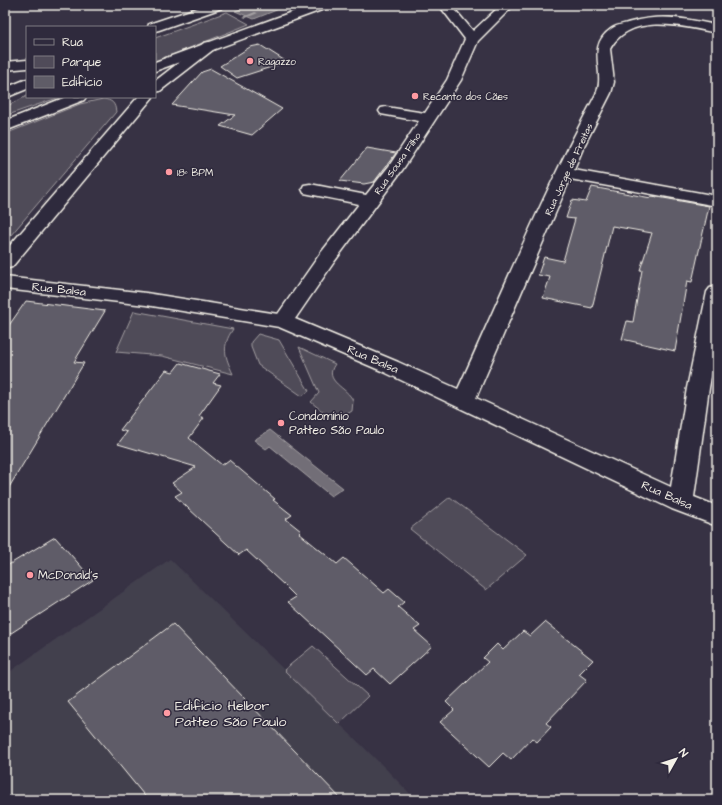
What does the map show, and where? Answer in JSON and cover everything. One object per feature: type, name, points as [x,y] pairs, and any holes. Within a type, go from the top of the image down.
[{"type":"main road","points":[[156,26],[218,5]]},
{"type":"main road","points":[[156,67],[323,5]]},
{"type":"main road","points":[[445,5],[472,39]]},
{"type":"main road","name":"Rua Sousa Filho","points":[[283,321],[327,258],[395,169],[454,80],[472,39],[508,5]]},
{"type":"main road","name":"Rua Jorge de Freitas","points":[[464,401],[566,173],[576,146],[604,92],[607,82],[603,49],[608,40],[615,32],[638,23],[663,21],[692,23],[717,29]]},
{"type":"main road","points":[[156,87],[209,46]]},
{"type":"main road","points":[[5,66],[26,64]]},
{"type":"main road","points":[[5,94],[26,84]]},
{"type":"main road","points":[[5,126],[76,98]]},
{"type":"main road","points":[[5,263],[145,98]]},
{"type":"main road","points":[[386,111],[428,118]]},
{"type":"main road","points":[[566,173],[717,201]]},
{"type":"main road","points":[[310,188],[370,201]]},
{"type":"main road","name":"Rua Balsa","points":[[5,283],[146,298],[283,321],[391,367],[681,502],[717,516]]},
{"type":"main road","points":[[681,502],[698,388],[716,300]]},
{"type":"shaded area","points":[[252,5],[289,5],[254,19],[235,11]]},
{"type":"shaded area","points":[[270,430],[343,488],[331,496],[270,446],[266,449],[254,440]]},
{"type":"shaded area","points":[[170,559],[416,800],[5,800],[5,675]]},
{"type":"green space","points":[[227,12],[249,24],[156,62],[156,38]]},
{"type":"green space","points":[[26,96],[26,98],[57,98],[5,116],[5,107]]},
{"type":"green space","points":[[103,99],[112,102],[115,106],[116,112],[5,242],[5,134],[80,104]]},
{"type":"green space","points":[[134,311],[233,329],[227,341],[226,357],[233,374],[162,356],[116,352]]},
{"type":"green space","points":[[258,334],[279,340],[309,391],[302,396],[258,365],[251,347],[251,342]]},
{"type":"green space","points":[[299,347],[335,364],[332,370],[332,375],[337,384],[350,396],[353,401],[352,411],[342,417],[332,419],[311,402],[319,393]]},
{"type":"green space","points":[[450,497],[527,555],[486,590],[410,529]]},
{"type":"green space","points":[[313,646],[368,696],[339,724],[284,670]]},
{"type":"building","name":"Ragazzo","points":[[260,45],[287,62],[237,78],[220,66],[250,47]]},
{"type":"building","points":[[211,69],[282,109],[252,135],[220,126],[235,115],[172,105],[202,72]]},
{"type":"building","points":[[367,148],[396,153],[374,182],[364,184],[340,181]]},
{"type":"building","points":[[592,187],[651,198],[652,196],[709,206],[692,282],[687,281],[675,351],[622,339],[627,321],[633,322],[642,270],[640,270],[652,233],[612,226],[592,308],[543,298],[550,277],[538,275],[544,257],[563,261],[575,219],[566,218],[572,200],[586,202]]},
{"type":"building","points":[[26,301],[105,311],[74,362],[84,363],[5,494],[5,331]]},
{"type":"building","points":[[180,363],[220,374],[213,383],[221,385],[199,416],[204,418],[189,438],[222,465],[229,460],[275,499],[273,500],[292,515],[286,519],[301,531],[299,533],[337,564],[344,558],[384,593],[389,589],[404,602],[398,607],[420,626],[414,630],[432,646],[390,684],[374,669],[367,675],[288,602],[296,597],[284,585],[246,550],[239,555],[175,496],[182,492],[172,483],[196,467],[118,444],[127,432],[120,430],[166,370],[173,372]]},
{"type":"building","points":[[55,537],[93,580],[5,637],[5,567]]},
{"type":"building","points":[[545,622],[593,660],[579,674],[587,680],[546,723],[551,727],[537,742],[532,738],[511,760],[503,753],[489,767],[440,722],[454,710],[446,702],[488,662],[483,658],[497,644],[503,650],[523,631],[530,636]]},
{"type":"building","name":"Edifício Helbor Patteo São Paulo","points":[[173,624],[342,800],[148,800],[68,702]]},
{"type":"waterway","points":[[245,17],[256,13]]},
{"type":"place","name":"Ragazzo","points":[[250,61]]},
{"type":"place","name":"Recanto dos Cães","points":[[415,96]]},
{"type":"place","name":"18º BPM","points":[[169,172]]},
{"type":"place","name":"Condomínio Patteo São Paulo","points":[[281,423]]},
{"type":"place","name":"McDonald's","points":[[30,575]]},
{"type":"place","name":"Edifício Helbor Patteo São Paulo","points":[[167,713]]}]
